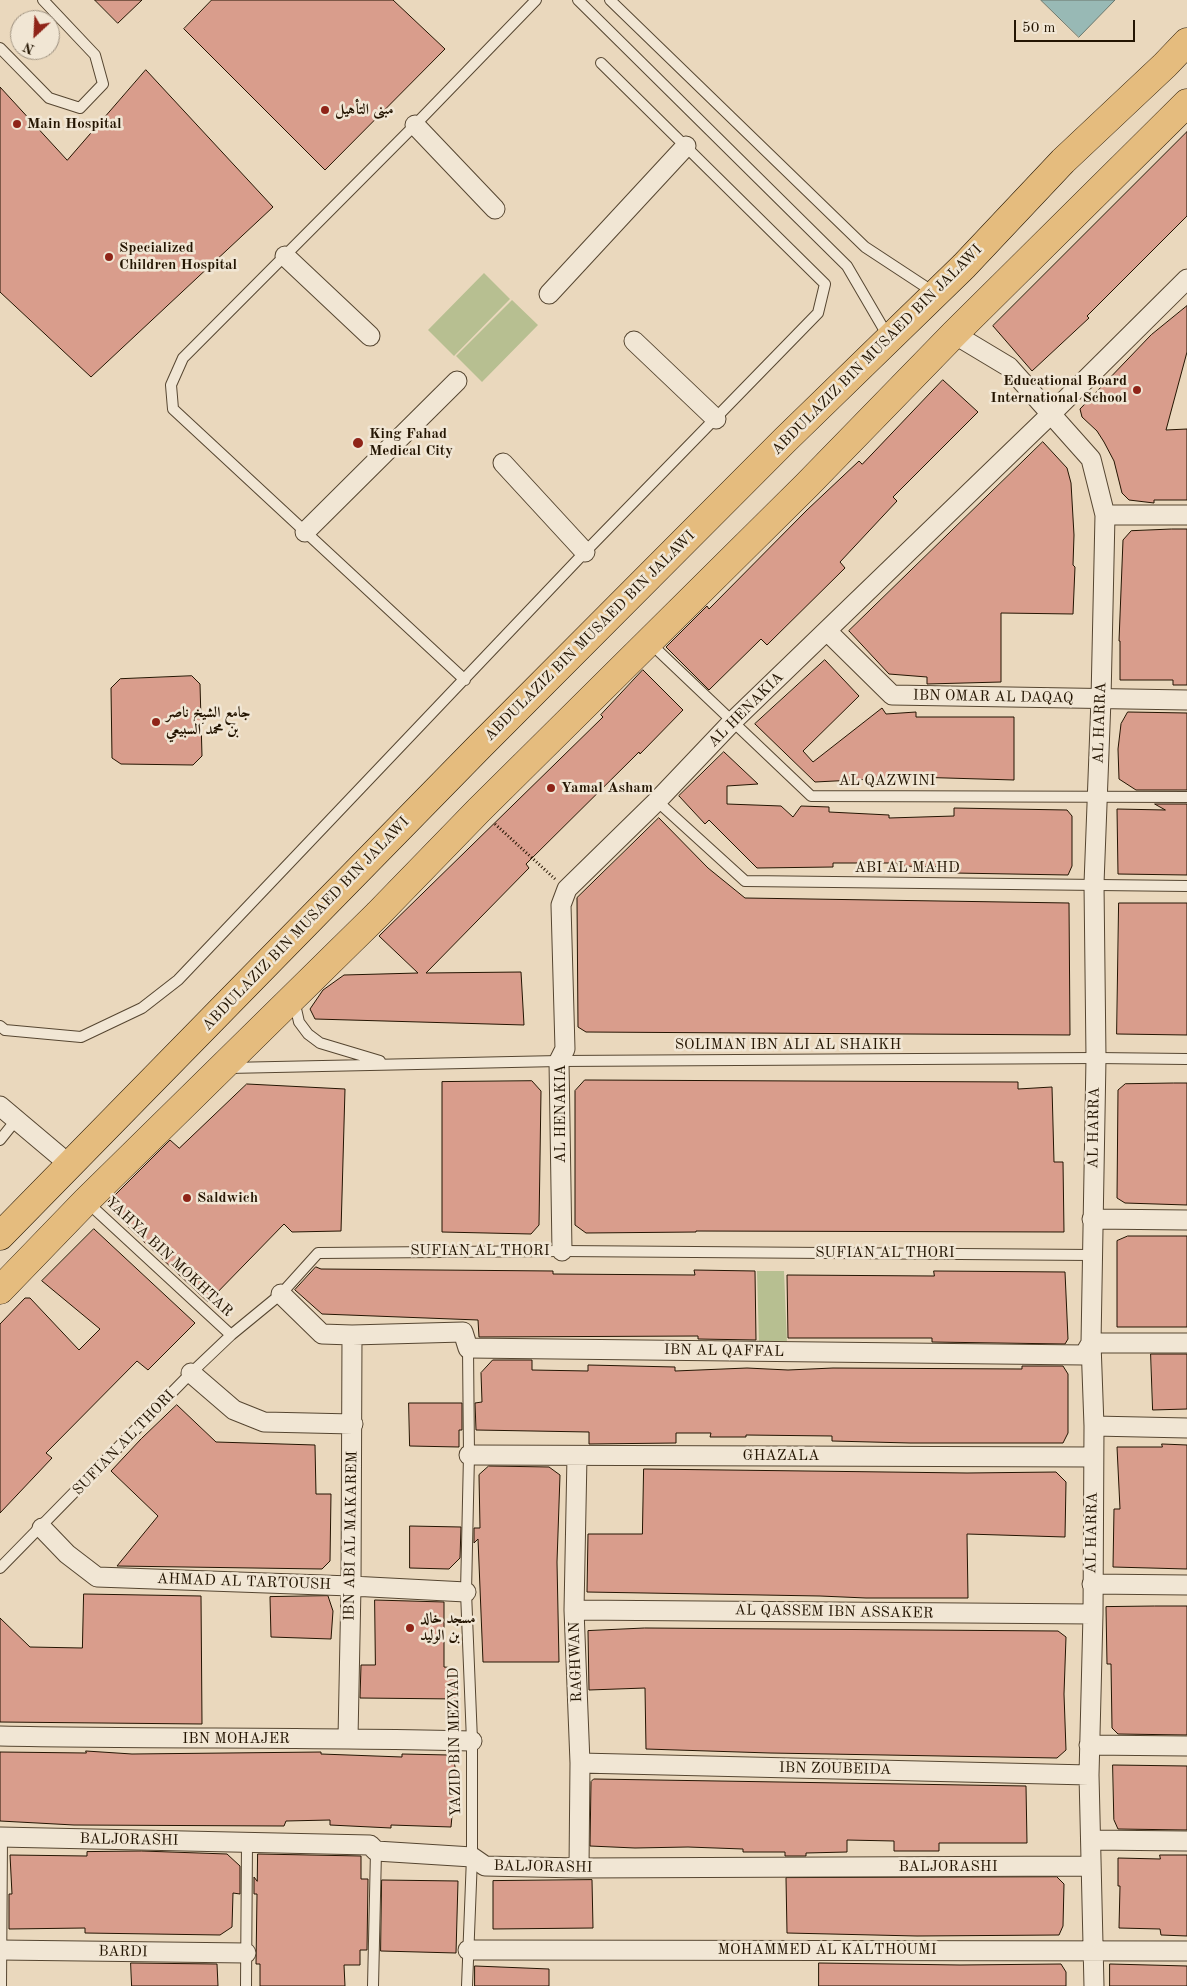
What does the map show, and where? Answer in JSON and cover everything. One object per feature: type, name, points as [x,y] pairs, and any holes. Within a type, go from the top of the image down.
[{"type":"main road","name":"ABDULAZIZ BIN MUSAED BIN JALAWI","points":[[0,1236],[473,753],[785,440],[936,294],[1063,162],[1187,42]]},
{"type":"main road","points":[[0,1290],[86,1201],[223,1068],[479,810],[808,484],[954,334],[1187,102]]},
{"type":"street","points":[[415,125],[495,209]]},
{"type":"street","points":[[549,294],[686,146]]},
{"type":"street","points":[[285,256],[370,336]]},
{"type":"street","name":"AL HENAKIA","points":[[562,1251],[559,1061],[565,1049],[561,904],[567,890],[657,801],[733,721],[1051,414],[1187,279]]},
{"type":"street","name":"AL HARRA","points":[[954,334],[1009,367],[1091,459],[1105,515],[1094,884],[1096,1058],[1091,1343],[1094,1426],[1093,1614],[1089,1745],[1094,1986]]},
{"type":"street","points":[[634,341],[716,419]]},
{"type":"street","points":[[305,532],[457,381]]},
{"type":"street","points":[[503,463],[586,552]]},
{"type":"street","points":[[1105,515],[1187,515]]},
{"type":"street","name":"IBN OMAR AL DAQAQ","points":[[827,631],[892,695],[1187,700]]},
{"type":"street","points":[[0,1106],[70,1166]]},
{"type":"street","points":[[1092,1219],[1187,1220]]},
{"type":"street","points":[[281,1294],[322,1334],[463,1332],[468,1348]]},
{"type":"street","name":"IBN ABI AL MAKAREM","points":[[348,1738],[353,1424],[352,1335]]},
{"type":"street","points":[[1091,1343],[1187,1343]]},
{"type":"street","name":"IBN AL QAFFAL","points":[[468,1348],[1084,1356],[1091,1343]]},
{"type":"street","points":[[192,1373],[209,1390],[234,1410],[264,1422],[353,1424]]},
{"type":"street","points":[[1094,1426],[1187,1428]]},
{"type":"street","name":"GHAZALA","points":[[469,1455],[1093,1457]]},
{"type":"street","name":"RAGHWAN","points":[[577,1456],[574,1610],[580,1764],[579,1868]]},
{"type":"street","name":"AHMAD AL TARTOUSH","points":[[42,1528],[68,1554],[97,1577],[466,1592]]},
{"type":"street","points":[[1092,1584],[1187,1585]]},
{"type":"street","name":"AL QASSEM IBN ASSAKER","points":[[574,1610],[1093,1614]]},
{"type":"street","name":"IBN MOHAJER","points":[[0,1736],[190,1739],[348,1738],[472,1741]]},
{"type":"street","points":[[1089,1745],[1187,1746]]},
{"type":"street","name":"IBN ZOUBEIDA","points":[[580,1764],[1089,1775]]},
{"type":"street","name":"BALJORASHI","points":[[1,1836],[370,1845],[376,1851],[472,1857],[485,1866],[579,1868],[1091,1866]]},
{"type":"street","points":[[1091,1840],[1187,1841]]},
{"type":"street","name":"BARDI","points":[[1,1950],[246,1953]]},
{"type":"street","name":"MOHAMMED AL KALTHOUMI","points":[[468,1950],[1187,1951]]},
{"type":"lane","points":[[0,48],[50,98],[80,108],[103,84],[95,55],[43,0]]},
{"type":"lane","points":[[465,680],[173,409],[171,385],[183,358],[415,125],[536,0]]},
{"type":"lane","points":[[578,0],[847,266],[889,339]]},
{"type":"lane","points":[[610,0],[865,247],[936,294]]},
{"type":"lane","points":[[0,1026],[5,1030],[81,1037],[142,1008],[178,980],[586,552],[818,313],[825,284],[601,63]]},
{"type":"lane","name":"AL QAZWINI","points":[[648,642],[811,796],[1187,797]]},
{"type":"lane","name":"ABI AL MAHD","points":[[657,801],[745,881],[1187,886]]},
{"type":"lane","name":"SOLIMAN IBN ALI AL SHAIKH","points":[[293,998],[299,1022],[308,1034],[320,1042],[388,1063]]},
{"type":"lane","name":"SOLIMAN IBN ALI AL SHAIKH","points":[[223,1068],[388,1063],[559,1061],[1187,1059]]},
{"type":"lane","points":[[0,1140],[16,1120]]},
{"type":"lane","name":"YAHYA BIN MOKHTAR","points":[[86,1201],[231,1335]]},
{"type":"lane","name":"SUFIAN AL THORI","points":[[0,1568],[42,1528],[192,1373],[231,1335],[281,1294],[318,1253],[562,1251],[1092,1255]]},
{"type":"lane","name":"YAZID BIN MEZYAD","points":[[467,1986],[472,1857],[472,1741],[466,1592],[469,1455],[468,1348]]},
{"type":"lane","points":[[1,1836],[1,1986]]},
{"type":"lane","points":[[246,1986],[247,1843]]},
{"type":"lane","points":[[373,1986],[376,1851]]},
{"type":"path","points":[[479,810],[567,890]]},
{"type":"green space","points":[[484,273],[510,299],[454,356],[428,330]]},
{"type":"green space","points":[[512,300],[538,325],[482,382],[456,356]]},
{"type":"green space","points":[[757,1271],[784,1271],[787,1343],[759,1343]]},
{"type":"water","points":[[1041,0],[1115,0],[1079,37]]},
{"type":"building","points":[[95,0],[142,0],[118,23]]},
{"type":"building","name":"مبنى التأهيل","points":[[212,0],[393,0],[445,49],[325,170],[184,29]]},
{"type":"building","name":"Specialized Children Hospital","points":[[146,70],[273,207],[91,377],[0,292],[0,87],[67,160]]},
{"type":"building","points":[[1187,132],[1187,216],[1087,316],[1089,318],[1032,371],[993,326]]},
{"type":"building","name":"Educational Board International School","points":[[1187,306],[1187,352],[1166,430],[1187,429],[1187,500],[1154,500],[1154,503],[1129,500],[1122,493],[1114,461],[1104,442],[1097,431],[1082,417],[1080,409],[1151,335]]},
{"type":"building","points":[[943,380],[978,412],[893,497],[897,501],[840,562],[845,568],[767,645],[761,639],[709,690],[666,647],[707,606],[709,609],[807,510],[859,461],[862,464]]},
{"type":"building","points":[[1043,442],[1067,468],[1071,483],[1074,535],[1073,565],[1075,567],[1073,614],[1001,613],[1001,682],[927,684],[927,677],[889,674],[849,631]]},
{"type":"building","points":[[1187,529],[1187,685],[1173,685],[1173,680],[1120,680],[1119,641],[1123,540],[1131,531]]},
{"type":"building","points":[[825,660],[859,696],[803,751],[813,762],[882,708],[886,714],[916,712],[916,717],[1014,717],[1014,780],[913,777],[815,782],[755,724]]},
{"type":"building","points":[[643,670],[683,710],[526,864],[529,868],[426,973],[521,972],[524,1025],[315,1019],[310,1009],[323,990],[344,975],[418,973],[379,936],[603,717],[601,715]]},
{"type":"building","name":"جامع الشيخ ناصر بن محمد السبيعي","points":[[192,676],[200,684],[202,756],[193,765],[121,764],[112,758],[111,688],[120,679]]},
{"type":"building","points":[[1128,712],[1187,713],[1187,790],[1136,790],[1119,779],[1118,749],[1121,724]]},
{"type":"building","points":[[724,752],[758,784],[727,786],[727,804],[781,806],[793,817],[801,806],[829,807],[829,812],[889,815],[889,818],[954,816],[954,808],[1067,810],[1072,816],[1072,866],[1068,875],[954,873],[954,867],[898,866],[898,863],[833,863],[833,867],[757,868],[709,820],[705,824],[679,796]]},
{"type":"building","points":[[1155,804],[1187,804],[1187,875],[1118,874],[1117,809],[1165,810]]},
{"type":"building","points":[[659,818],[708,868],[745,898],[1069,903],[1070,1035],[586,1032],[578,1027],[577,898]]},
{"type":"building","points":[[1119,903],[1187,903],[1187,1035],[1117,1034]]},
{"type":"building","points":[[585,1080],[1018,1082],[1018,1089],[1052,1087],[1054,1162],[1063,1162],[1064,1232],[696,1231],[586,1233],[575,1225],[575,1091]]},
{"type":"building","points":[[532,1081],[541,1091],[539,1225],[531,1234],[442,1232],[442,1082]]},
{"type":"building","points":[[1187,1083],[1187,1205],[1125,1203],[1117,1198],[1118,1090],[1125,1084]]},
{"type":"building","points":[[247,1084],[345,1089],[341,1231],[292,1232],[284,1224],[208,1302],[105,1205],[170,1140],[179,1148]]},
{"type":"building","points":[[94,1229],[195,1323],[148,1370],[137,1361],[46,1453],[52,1458],[0,1513],[0,1324],[25,1298],[30,1298],[79,1350],[100,1329],[42,1281]]},
{"type":"building","points":[[1128,1236],[1187,1236],[1187,1327],[1117,1327],[1117,1241]]},
{"type":"building","points":[[316,1267],[321,1269],[553,1271],[553,1274],[695,1275],[694,1270],[755,1271],[756,1340],[698,1339],[698,1336],[479,1337],[478,1320],[322,1314],[295,1290]]},
{"type":"building","points":[[934,1271],[1065,1272],[1068,1339],[1065,1344],[932,1342],[932,1338],[788,1338],[787,1275],[934,1276]]},
{"type":"building","points":[[1151,1354],[1187,1354],[1187,1409],[1153,1410]]},
{"type":"building","points":[[493,1360],[532,1360],[532,1370],[588,1371],[588,1365],[675,1367],[675,1371],[747,1368],[788,1370],[833,1368],[1022,1369],[1022,1366],[1063,1366],[1068,1374],[1068,1433],[1063,1443],[832,1441],[832,1436],[746,1435],[746,1437],[710,1437],[711,1433],[676,1433],[676,1443],[589,1444],[589,1432],[476,1430],[475,1403],[482,1402],[481,1373]]},
{"type":"building","points":[[409,1403],[462,1403],[462,1430],[459,1430],[459,1447],[410,1446]]},
{"type":"building","points":[[177,1405],[216,1442],[315,1445],[316,1494],[331,1494],[330,1561],[322,1569],[117,1566],[158,1516],[111,1471]]},
{"type":"building","points":[[1162,1444],[1187,1445],[1187,1569],[1113,1567],[1114,1509],[1120,1509],[1117,1447],[1162,1447]]},
{"type":"building","points":[[489,1466],[549,1467],[560,1475],[557,1562],[559,1662],[483,1662],[478,1539],[474,1543],[474,1528],[480,1528],[479,1475]]},
{"type":"building","points":[[644,1469],[967,1473],[1056,1472],[1066,1482],[1065,1537],[967,1534],[968,1598],[866,1598],[587,1592],[588,1534],[642,1534]]},
{"type":"building","points":[[410,1526],[461,1527],[460,1558],[449,1569],[410,1568]]},
{"type":"building","points":[[84,1594],[201,1596],[202,1724],[0,1722],[0,1618],[30,1647],[82,1648]]},
{"type":"building","points":[[328,1596],[333,1611],[331,1639],[271,1637],[270,1597]]},
{"type":"building","name":"مسجد خالد بن الوليد","points":[[375,1600],[444,1602],[444,1667],[457,1668],[458,1699],[360,1698],[361,1665],[375,1665]]},
{"type":"building","points":[[1187,1606],[1187,1735],[1118,1734],[1112,1728],[1111,1664],[1107,1664],[1106,1607]]},
{"type":"building","points":[[645,1628],[1058,1631],[1066,1637],[1064,1694],[1066,1750],[1057,1758],[646,1749],[645,1688],[589,1690],[588,1631]]},
{"type":"building","points":[[86,1751],[132,1754],[321,1752],[321,1754],[402,1757],[402,1754],[449,1755],[454,1762],[456,1771],[451,1827],[391,1825],[391,1828],[330,1825],[330,1820],[286,1821],[284,1826],[74,1825],[0,1821],[0,1752],[86,1753]]},
{"type":"building","points":[[1113,1765],[1187,1766],[1187,1830],[1118,1829],[1114,1820]]},
{"type":"building","points":[[594,1779],[1026,1786],[1027,1843],[939,1843],[939,1851],[894,1851],[894,1841],[847,1840],[847,1852],[806,1853],[806,1856],[785,1856],[785,1852],[743,1852],[743,1849],[590,1846],[591,1782]]},
{"type":"building","points":[[142,1851],[227,1854],[240,1866],[240,1894],[233,1893],[232,1927],[220,1935],[85,1933],[85,1928],[9,1929],[9,1894],[12,1894],[10,1855],[87,1856],[87,1852]]},
{"type":"building","points":[[258,1854],[361,1856],[361,1879],[368,1879],[367,1950],[360,1950],[360,1965],[344,1965],[345,1986],[260,1986],[260,1964],[256,1964],[257,1894],[254,1894],[254,1877],[257,1881]]},
{"type":"building","points":[[1160,1855],[1187,1855],[1187,1936],[1161,1935],[1160,1929],[1119,1928],[1120,1886],[1118,1886],[1118,1858],[1160,1859]]},
{"type":"building","points":[[1057,1877],[1064,1884],[1063,1926],[1059,1935],[917,1936],[787,1933],[786,1878]]},
{"type":"building","points":[[382,1880],[458,1881],[456,1953],[381,1951]]},
{"type":"building","points":[[592,1880],[593,1928],[493,1929],[493,1881]]},
{"type":"building","points":[[131,1963],[217,1964],[218,1986],[132,1986]]},
{"type":"building","points":[[819,1963],[1061,1964],[1066,1972],[1066,1986],[819,1986]]},
{"type":"building","points":[[1110,1964],[1187,1966],[1187,1986],[1110,1986]]},
{"type":"building","points":[[475,1966],[549,1969],[549,1986],[475,1986]]},
{"type":"place","name":"مبنى التأهيل","points":[[325,110]]},
{"type":"place","name":"Main Hospital","points":[[17,124]]},
{"type":"place","name":"Specialized Children Hospital","points":[[109,257]]},
{"type":"place","name":"Educational Board International School","points":[[1137,390]]},
{"type":"place","name":"King Fahad Medical City","points":[[358,443]]},
{"type":"place","name":"جامع الشيخ ناصر بن محمد السبيعي","points":[[156,722]]},
{"type":"place","name":"Yamal Asham","points":[[551,788]]},
{"type":"place","name":"Saldwich","points":[[187,1198]]},
{"type":"place","name":"مسجد خالد بن الوليد","points":[[410,1628]]}]
